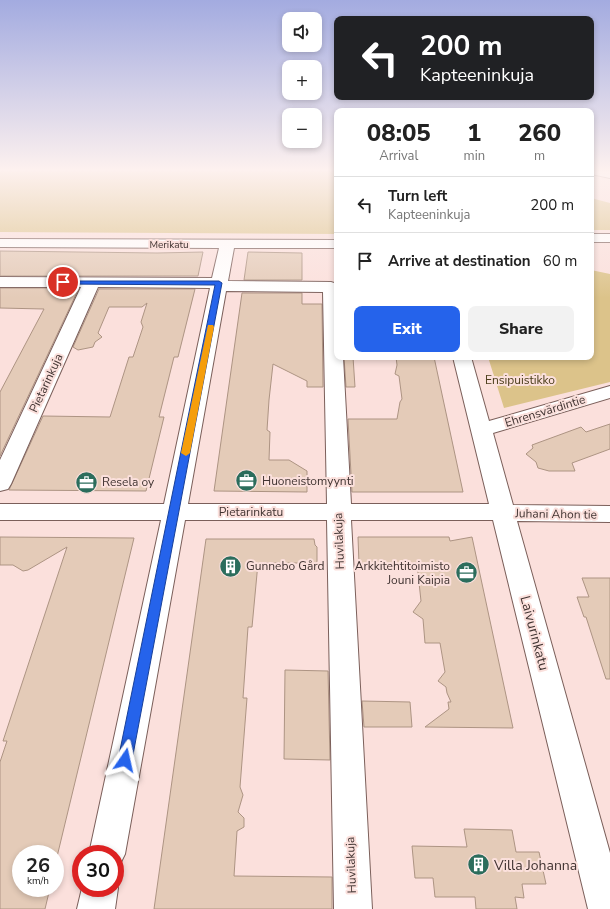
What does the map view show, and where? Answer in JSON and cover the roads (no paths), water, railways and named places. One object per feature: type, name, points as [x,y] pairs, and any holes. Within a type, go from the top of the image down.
[{"type":"street","points":[[594,238],[610,238]]},
{"type":"street","name":"Merikatu","points":[[0,243],[334,244]]},
{"type":"street","points":[[109,845],[227,244]]},
{"type":"street","points":[[0,282],[218,284]]},
{"type":"street","name":"Pietarinkuja","points":[[0,484],[92,282]]},
{"type":"street","name":"Huvilakuja","points":[[218,284],[331,287],[353,909]]},
{"type":"street","name":"Laivurinkatu","points":[[463,360],[607,909]]},
{"type":"street","name":"Ehrensvärdintie","points":[[480,430],[610,392]]},
{"type":"street","name":"Pietarinkatu","points":[[0,512],[503,513]]},
{"type":"street","name":"Juhani Ahon tie","points":[[503,513],[610,514]]},
{"type":"street","points":[[96,909],[98,897]]},
{"type":"place","name":"Huoneistomyynti","points":[[247,481]]},
{"type":"place","name":"Resela oy","points":[[86,482]]},
{"type":"place","name":"Gunnebo Gård","points":[[231,566]]},
{"type":"place","name":"Arkkitehtitoimisto Jouni Kaipia","points":[[466,573]]},
{"type":"place","name":"Villa Johanna","points":[[478,865]]},
{"type":"park label","name":"Ensipuistikko","points":[[520,380]]}]
